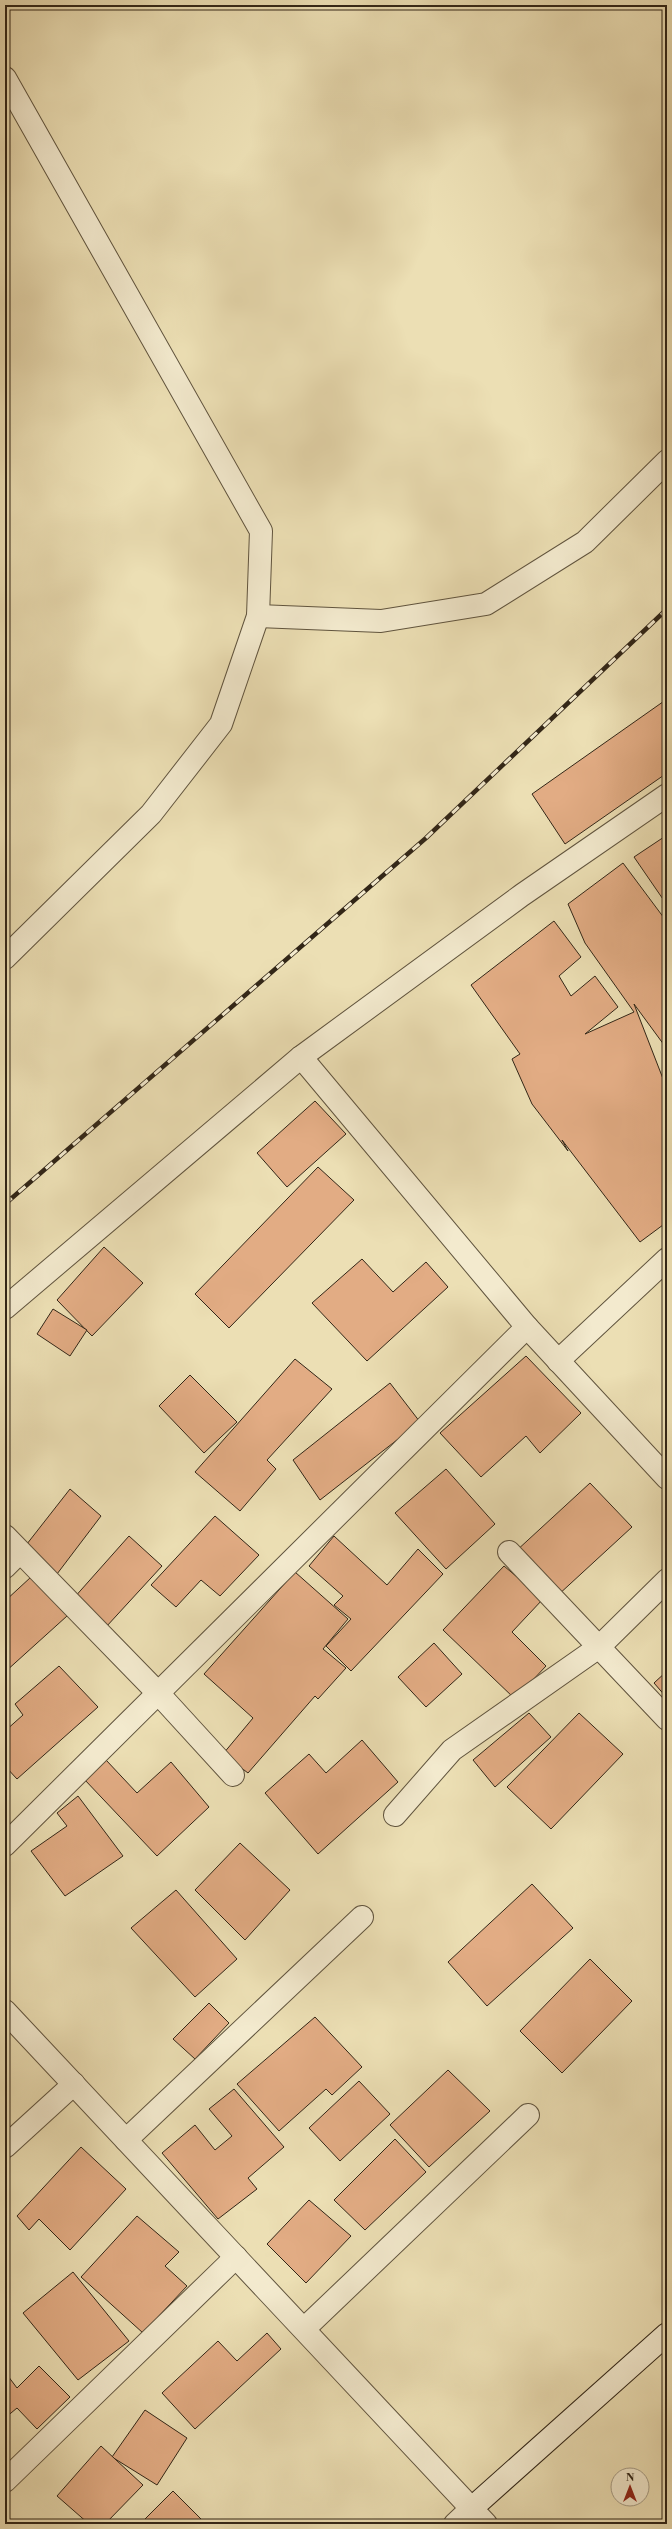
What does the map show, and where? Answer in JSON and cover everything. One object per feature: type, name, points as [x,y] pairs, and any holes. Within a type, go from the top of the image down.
[{"type":"street","points":[[5,78],[261,531],[258,616],[221,724],[151,814],[5,958]]},
{"type":"street","points":[[258,616],[381,621],[486,604],[584,542],[667,461]]},
{"type":"street","points":[[5,1308],[301,1057],[522,895],[667,795]]},
{"type":"street","points":[[301,1057],[526,1327],[667,1478]]},
{"type":"street","points":[[558,1361],[667,1259]]},
{"type":"street","points":[[5,1845],[526,1327]]},
{"type":"street","points":[[5,1536],[158,1693],[233,1775]]},
{"type":"street","points":[[5,1567],[20,1552]]},
{"type":"street","points":[[509,1552],[667,1719]]},
{"type":"street","points":[[395,1815],[452,1750],[598,1647],[667,1580]]},
{"type":"street","points":[[126,2140],[362,1917]]},
{"type":"street","points":[[5,2011],[486,2524]]},
{"type":"street","points":[[5,2146],[74,2084]]},
{"type":"street","points":[[304,2329],[528,2115]]},
{"type":"street","points":[[5,2482],[236,2257]]},
{"type":"street","points":[[455,2524],[667,2334]]},
{"type":"building","points":[[667,699],[667,773],[565,844],[532,794]]},
{"type":"building","points":[[667,835],[667,905],[634,857]]},
{"type":"building","points":[[623,863],[667,922],[667,1049],[634,1004],[667,1089],[667,1222],[640,1242],[562,1140],[568,1151],[532,1104],[512,1059],[520,1054],[471,985],[554,921],[581,957],[559,976],[571,996],[595,976],[618,1007],[585,1034],[634,1012],[585,943],[568,904]]},
{"type":"building","points":[[315,1101],[346,1134],[287,1187],[257,1153]]},
{"type":"building","points":[[318,1167],[354,1200],[229,1328],[195,1294]]},
{"type":"building","points":[[104,1247],[143,1283],[92,1336],[57,1300]]},
{"type":"building","points":[[362,1259],[393,1292],[426,1262],[448,1287],[367,1361],[312,1303]]},
{"type":"building","points":[[53,1309],[87,1330],[70,1356],[37,1334]]},
{"type":"building","points":[[526,1356],[581,1413],[540,1453],[526,1436],[481,1477],[440,1433]]},
{"type":"building","points":[[295,1359],[332,1389],[267,1460],[276,1469],[240,1511],[195,1472]]},
{"type":"building","points":[[190,1375],[237,1422],[204,1453],[159,1406]]},
{"type":"building","points":[[390,1383],[420,1422],[320,1500],[293,1460]]},
{"type":"building","points":[[446,1469],[495,1524],[446,1569],[395,1513]]},
{"type":"building","points":[[590,1483],[632,1527],[557,1596],[515,1552]]},
{"type":"building","points":[[70,1489],[101,1516],[57,1574],[23,1549]]},
{"type":"building","points":[[215,1516],[259,1555],[220,1596],[201,1580],[176,1607],[151,1585]]},
{"type":"building","points":[[129,1536],[162,1566],[106,1627],[73,1599]]},
{"type":"building","points":[[334,1536],[387,1585],[418,1549],[443,1574],[351,1671],[326,1646],[351,1619],[334,1605],[343,1596],[309,1566]]},
{"type":"building","points":[[504,1566],[543,1599],[512,1632],[546,1666],[515,1699],[443,1630]]},
{"type":"building","points":[[295,1572],[348,1619],[323,1649],[346,1668],[318,1699],[315,1696],[248,1773],[223,1754],[253,1718],[204,1674]]},
{"type":"building","points":[[31,1577],[67,1616],[5,1672],[5,1601]]},
{"type":"building","points":[[434,1643],[462,1674],[426,1707],[398,1677]]},
{"type":"building","points":[[59,1666],[98,1707],[17,1779],[5,1766],[5,1731],[23,1715],[15,1704]]},
{"type":"building","points":[[667,1671],[667,1698],[654,1683]]},
{"type":"building","points":[[529,1713],[551,1737],[495,1787],[473,1760]]},
{"type":"building","points":[[579,1713],[623,1754],[551,1829],[507,1787]]},
{"type":"building","points":[[362,1740],[398,1782],[318,1854],[265,1793],[309,1754],[326,1773]]},
{"type":"building","points":[[106,1760],[137,1793],[171,1762],[209,1807],[157,1856],[84,1779]]},
{"type":"building","points":[[78,1796],[123,1856],[65,1896],[31,1851],[67,1826],[57,1813]]},
{"type":"building","points":[[240,1843],[290,1890],[245,1940],[195,1890]]},
{"type":"building","points":[[532,1884],[573,1928],[487,2006],[448,1962]]},
{"type":"building","points":[[176,1890],[237,1959],[195,1997],[131,1928]]},
{"type":"building","points":[[590,1959],[632,2001],[562,2073],[520,2031]]},
{"type":"building","points":[[209,2003],[229,2023],[195,2059],[173,2039]]},
{"type":"building","points":[[315,2017],[362,2067],[332,2095],[326,2089],[279,2131],[237,2084]]},
{"type":"building","points":[[448,2070],[490,2111],[429,2167],[390,2125]]},
{"type":"building","points":[[359,2081],[390,2114],[340,2161],[309,2128]]},
{"type":"building","points":[[234,2089],[284,2147],[248,2178],[257,2189],[218,2219],[162,2153],[195,2125],[215,2150],[232,2136],[209,2109]]},
{"type":"building","points":[[395,2139],[426,2172],[365,2230],[334,2200]]},
{"type":"building","points":[[81,2147],[126,2189],[70,2250],[39,2219],[29,2230],[17,2216]]},
{"type":"building","points":[[309,2200],[351,2236],[306,2283],[267,2244]]},
{"type":"building","points":[[137,2216],[179,2252],[165,2266],[187,2286],[143,2333],[81,2277]]},
{"type":"building","points":[[73,2272],[129,2341],[78,2380],[23,2313]]},
{"type":"building","points":[[267,2333],[281,2349],[195,2429],[162,2393],[218,2341],[237,2361]]},
{"type":"building","points":[[39,2366],[70,2397],[37,2429],[17,2408],[5,2418],[5,2372],[17,2388]]},
{"type":"building","points":[[145,2410],[187,2438],[157,2485],[112,2457]]},
{"type":"building","points":[[101,2446],[143,2485],[105,2524],[89,2524],[57,2496]]},
{"type":"building","points":[[173,2491],[206,2524],[140,2524]]},
{"type":"railway","points":[[5,1204],[426,838],[667,609]]}]
